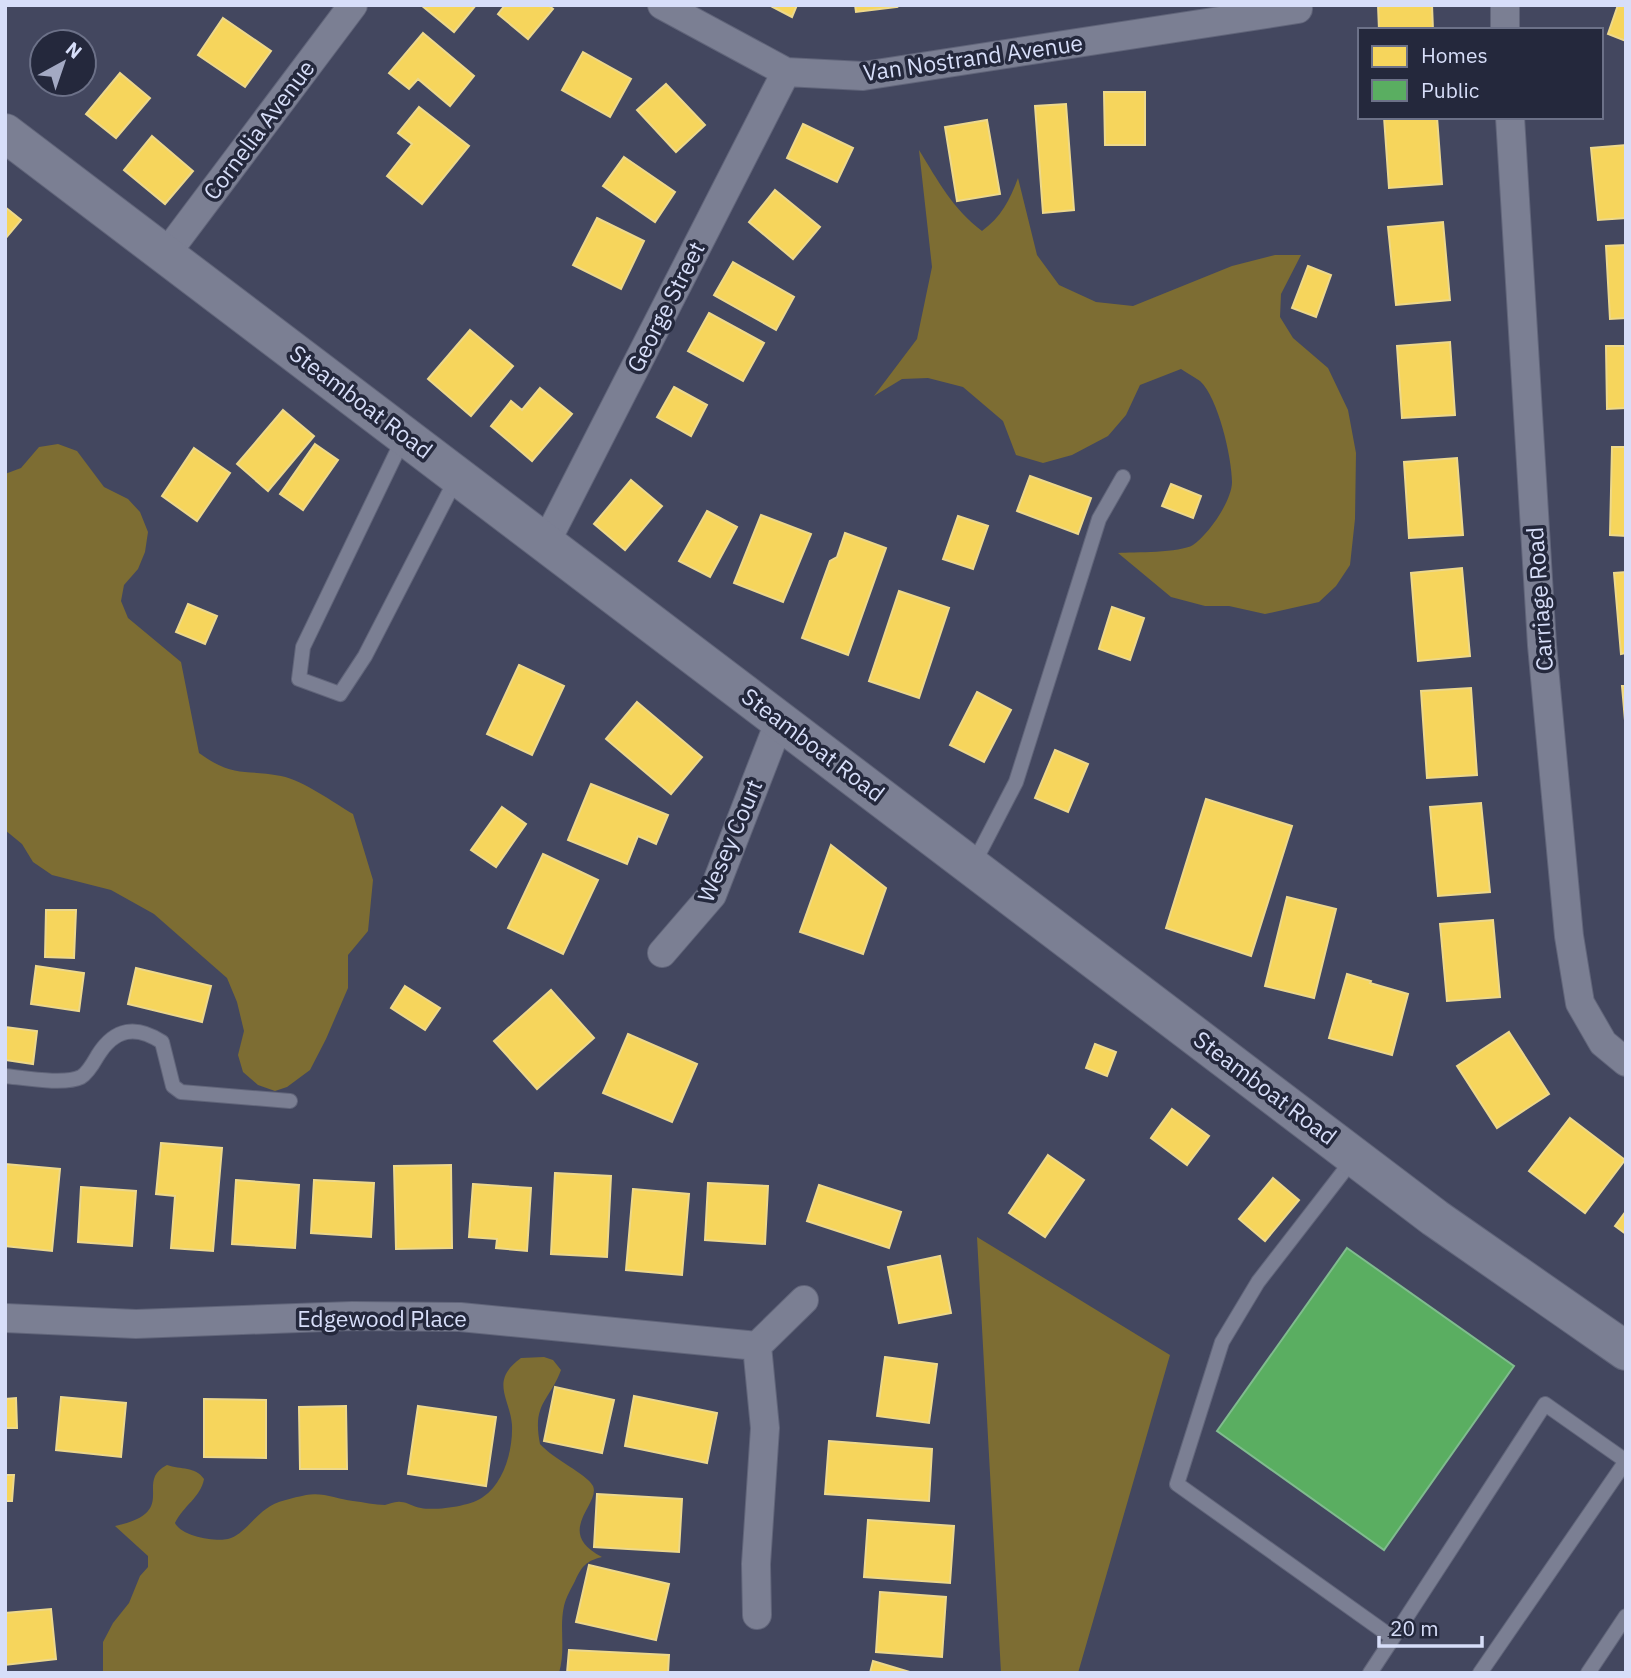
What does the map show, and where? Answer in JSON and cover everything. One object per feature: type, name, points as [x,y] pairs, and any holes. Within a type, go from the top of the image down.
[{"type":"street","name":"Cornelia Avenue","points":[[166,254],[353,5]]},
{"type":"street","name":"Van Nostrand Avenue","points":[[662,5],[786,72],[863,76],[1298,9]]},
{"type":"street","points":[[1505,5],[1505,28]]},
{"type":"street","name":"George Street","points":[[546,542],[786,72]]},
{"type":"street","name":"Carriage Road","points":[[1510,119],[1542,645],[1569,936],[1580,1003],[1603,1043],[1626,1062]]},
{"type":"street","name":"Steamboat Road","points":[[5,133],[1435,1218],[1626,1351]]},
{"type":"street","name":"Wesey Court","points":[[663,953],[712,895],[780,720]]},
{"type":"street","points":[[757,1615],[756,1564],[765,1428],[757,1346],[804,1300]]},
{"type":"street","name":"Edgewood Place","points":[[5,1318],[136,1324],[352,1316],[460,1317],[757,1346]]},
{"type":"lane","points":[[405,435],[303,647],[299,679],[340,694],[365,656],[458,476]]},
{"type":"lane","points":[[972,866],[1016,782],[1099,519],[1123,477]]},
{"type":"lane","points":[[5,1076],[64,1080],[83,1076],[114,1035],[129,1031],[147,1032],[162,1042],[173,1086],[181,1092],[290,1101]]},
{"type":"lane","points":[[1355,1157],[1258,1282],[1222,1342],[1177,1484],[1393,1638]]},
{"type":"lane","points":[[1370,1673],[1545,1404],[1626,1461],[1480,1673]]},
{"type":"lane","points":[[1588,1673],[1626,1616]]},
{"type":"shaded area","points":[[919,150],[954,204],[982,231],[1004,208],[1018,178],[1037,255],[1059,285],[1096,302],[1133,306],[1232,266],[1275,255],[1301,255],[1281,294],[1280,317],[1293,338],[1328,368],[1348,410],[1356,453],[1355,519],[1350,565],[1336,586],[1319,602],[1265,614],[1229,606],[1205,606],[1171,597],[1118,553],[1168,551],[1193,545],[1212,526],[1224,508],[1231,490],[1227,444],[1213,400],[1200,381],[1181,369],[1140,385],[1126,415],[1108,436],[1072,455],[1043,463],[1016,455],[1003,421],[963,387],[928,378],[902,379],[874,396],[917,339],[932,267]]},
{"type":"shaded area","points":[[58,444],[77,451],[104,487],[128,499],[140,512],[148,532],[145,552],[138,569],[124,585],[121,601],[128,618],[181,662],[199,753],[230,769],[281,776],[299,782],[353,814],[373,880],[368,931],[348,955],[348,988],[310,1070],[287,1087],[275,1091],[258,1085],[243,1072],[238,1055],[244,1031],[237,1002],[227,978],[154,914],[111,890],[52,875],[33,862],[22,844],[5,830],[5,474],[21,468],[39,447]]},
{"type":"shaded area","points":[[977,1237],[1170,1355],[1078,1673],[1001,1673]]},
{"type":"shaded area","points":[[544,1357],[553,1360],[561,1370],[540,1411],[540,1444],[584,1476],[593,1486],[594,1493],[582,1519],[581,1538],[588,1548],[602,1557],[588,1562],[582,1568],[566,1599],[559,1673],[103,1673],[103,1642],[113,1623],[129,1603],[140,1576],[148,1567],[148,1556],[115,1526],[135,1520],[146,1513],[153,1497],[154,1480],[158,1472],[167,1465],[192,1470],[204,1479],[199,1491],[175,1523],[178,1528],[191,1535],[207,1539],[222,1540],[233,1537],[270,1506],[312,1494],[381,1505],[403,1502],[427,1509],[471,1503],[483,1497],[497,1483],[509,1455],[512,1425],[504,1390],[506,1374],[521,1358]]},
{"type":"building: Homes","points":[[421,5],[476,5],[454,32]]},
{"type":"building: Homes","points":[[505,5],[548,5],[553,9],[528,39],[498,14]]},
{"type":"building: Homes","points":[[769,5],[797,5],[792,17]]},
{"type":"building: Homes","points":[[855,5],[896,5],[897,7],[856,12]]},
{"type":"building: Homes","points":[[1378,5],[1432,5],[1433,28],[1379,28]]},
{"type":"building: Homes","points":[[1618,5],[1626,5],[1626,41],[1608,34]]},
{"type":"building: Homes","points":[[223,18],[271,51],[245,87],[198,55]]},
{"type":"building: Homes","points":[[423,33],[474,76],[450,106],[418,79],[409,89],[389,73]]},
{"type":"building: Homes","points":[[583,52],[631,79],[610,117],[562,90]]},
{"type":"building: Homes","points":[[120,73],[150,98],[116,138],[86,114]]},
{"type":"building: Homes","points":[[666,84],[705,125],[676,152],[637,110]]},
{"type":"building: Homes","points":[[1104,92],[1145,92],[1145,145],[1105,145]]},
{"type":"building: Homes","points":[[1066,104],[1074,210],[1043,213],[1035,106]]},
{"type":"building: Homes","points":[[419,107],[469,146],[422,204],[387,176],[412,144],[398,133]]},
{"type":"building: Homes","points":[[1384,119],[1437,119],[1442,184],[1389,188]]},
{"type":"building: Homes","points":[[987,120],[1000,194],[957,201],[945,127]]},
{"type":"building: Homes","points":[[803,124],[853,148],[837,182],[787,158]]},
{"type":"building: Homes","points":[[152,136],[193,171],[165,204],[124,170]]},
{"type":"building: Homes","points":[[1626,145],[1626,218],[1598,220],[1591,148]]},
{"type":"building: Homes","points":[[624,157],[675,192],[655,222],[603,186]]},
{"type":"building: Homes","points":[[775,190],[820,227],[793,259],[749,222]]},
{"type":"building: Homes","points":[[5,207],[21,220],[5,239]]},
{"type":"building: Homes","points":[[597,218],[644,241],[621,289],[573,265]]},
{"type":"building: Homes","points":[[1443,222],[1450,300],[1396,305],[1388,227]]},
{"type":"building: Homes","points":[[1626,245],[1626,318],[1610,319],[1606,246]]},
{"type":"building: Homes","points":[[733,262],[794,297],[776,330],[714,295]]},
{"type":"building: Homes","points":[[1308,266],[1331,275],[1316,317],[1292,308]]},
{"type":"building: Homes","points":[[709,313],[764,343],[743,381],[688,351]]},
{"type":"building: Homes","points":[[470,330],[513,366],[471,416],[428,379]]},
{"type":"building: Homes","points":[[1450,342],[1455,415],[1402,418],[1397,346]]},
{"type":"building: Homes","points":[[1606,346],[1626,346],[1626,408],[1607,409]]},
{"type":"building: Homes","points":[[674,387],[707,405],[691,436],[657,417]]},
{"type":"building: Homes","points":[[540,388],[572,414],[532,461],[491,426],[511,401],[522,410]]},
{"type":"building: Homes","points":[[283,410],[314,436],[268,491],[237,464]]},
{"type":"building: Homes","points":[[315,444],[338,460],[303,510],[280,494]]},
{"type":"building: Homes","points":[[1612,447],[1626,447],[1626,536],[1610,535]]},
{"type":"building: Homes","points":[[194,448],[230,473],[197,521],[162,496]]},
{"type":"building: Homes","points":[[1457,458],[1463,535],[1409,538],[1404,462]]},
{"type":"building: Homes","points":[[1030,476],[1091,498],[1078,534],[1017,511]]},
{"type":"building: Homes","points":[[631,480],[662,506],[625,550],[594,524]]},
{"type":"building: Homes","points":[[1171,484],[1201,496],[1193,518],[1162,506]]},
{"type":"building: Homes","points":[[707,511],[737,527],[710,577],[679,561]]},
{"type":"building: Homes","points":[[761,515],[811,534],[783,602],[734,583]]},
{"type":"building: Homes","points":[[958,516],[988,526],[973,569],[943,559]]},
{"type":"building: Homes","points":[[845,533],[886,548],[848,655],[802,638],[830,561],[837,557]]},
{"type":"building: Homes","points":[[1462,568],[1470,656],[1418,661],[1411,573]]},
{"type":"building: Homes","points":[[1626,572],[1626,653],[1621,654],[1614,573]]},
{"type":"building: Homes","points":[[899,591],[949,608],[919,698],[869,681]]},
{"type":"building: Homes","points":[[188,604],[217,616],[205,644],[176,632]]},
{"type":"building: Homes","points":[[1112,607],[1144,618],[1130,660],[1099,649]]},
{"type":"building: Homes","points":[[519,665],[564,686],[532,755],[487,734]]},
{"type":"building: Homes","points":[[1622,686],[1626,686],[1626,732]]},
{"type":"building: Homes","points":[[1471,688],[1477,775],[1427,778],[1421,691]]},
{"type":"building: Homes","points":[[977,692],[1011,710],[984,762],[950,745]]},
{"type":"building: Homes","points":[[637,702],[702,757],[671,794],[606,739]]},
{"type":"building: Homes","points":[[1055,750],[1088,764],[1068,812],[1035,798]]},
{"type":"building: Homes","points":[[591,784],[668,815],[656,844],[638,836],[627,864],[568,840]]},
{"type":"building: Homes","points":[[1206,799],[1292,826],[1251,956],[1166,928]]},
{"type":"building: Homes","points":[[1481,803],[1490,892],[1438,896],[1430,807]]},
{"type":"building: Homes","points":[[502,807],[526,824],[496,867],[471,850]]},
{"type":"building: Homes","points":[[831,845],[886,888],[863,954],[800,932]]},
{"type":"building: Homes","points":[[543,854],[598,880],[563,954],[508,928]]},
{"type":"building: Homes","points":[[1287,897],[1336,909],[1314,998],[1265,986]]},
{"type":"building: Homes","points":[[46,910],[76,910],[74,958],[45,957]]},
{"type":"building: Homes","points":[[1493,920],[1500,997],[1447,1001],[1440,924]]},
{"type":"building: Homes","points":[[36,966],[84,973],[79,1011],[31,1004]]},
{"type":"building: Homes","points":[[136,968],[211,986],[202,1022],[128,1004]]},
{"type":"building: Homes","points":[[1347,974],[1408,994],[1392,1055],[1329,1038]]},
{"type":"building: Homes","points":[[405,986],[440,1008],[425,1030],[391,1008]]},
{"type":"building: Homes","points":[[551,990],[594,1038],[537,1089],[494,1041]]},
{"type":"building: Homes","points":[[5,1027],[37,1031],[33,1064],[5,1060]]},
{"type":"building: Homes","points":[[1509,1032],[1549,1094],[1497,1128],[1457,1066]]},
{"type":"building: Homes","points":[[628,1034],[697,1064],[672,1122],[603,1093]]},
{"type":"building: Homes","points":[[1095,1044],[1116,1052],[1107,1076],[1086,1068]]},
{"type":"building: Homes","points":[[1172,1109],[1209,1136],[1187,1165],[1151,1138]]},
{"type":"building: Homes","points":[[1570,1118],[1625,1160],[1585,1213],[1529,1171]]},
{"type":"building: Homes","points":[[161,1143],[222,1148],[213,1251],[171,1248],[175,1196],[156,1194]]},
{"type":"building: Homes","points":[[1048,1155],[1084,1180],[1045,1237],[1009,1213]]},
{"type":"building: Homes","points":[[5,1164],[60,1169],[52,1251],[5,1246]]},
{"type":"building: Homes","points":[[451,1165],[452,1248],[396,1249],[394,1166]]},
{"type":"building: Homes","points":[[555,1173],[611,1176],[607,1257],[551,1254]]},
{"type":"building: Homes","points":[[1273,1178],[1299,1200],[1265,1241],[1239,1219]]},
{"type":"building: Homes","points":[[236,1180],[299,1185],[295,1248],[232,1244]]},
{"type":"building: Homes","points":[[314,1180],[374,1183],[371,1237],[311,1233]]},
{"type":"building: Homes","points":[[708,1183],[768,1186],[765,1244],[705,1240]]},
{"type":"building: Homes","points":[[473,1184],[531,1188],[527,1251],[496,1248],[497,1239],[469,1237]]},
{"type":"building: Homes","points":[[819,1185],[901,1212],[889,1248],[807,1221]]},
{"type":"building: Homes","points":[[81,1187],[136,1191],[132,1246],[78,1242]]},
{"type":"building: Homes","points":[[633,1189],[689,1194],[682,1275],[626,1270]]},
{"type":"building: Homes","points":[[1626,1211],[1626,1234],[1615,1226]]},
{"type":"building: Homes","points":[[940,1256],[951,1313],[899,1323],[888,1267]]},
{"type":"building: Homes","points":[[885,1357],[937,1364],[929,1423],[877,1416]]},
{"type":"building: Homes","points":[[555,1387],[614,1400],[602,1453],[544,1441]]},
{"type":"building: Homes","points":[[634,1396],[717,1413],[707,1463],[625,1446]]},
{"type":"building: Homes","points":[[61,1397],[126,1403],[121,1457],[56,1450]]},
{"type":"building: Homes","points":[[16,1398],[17,1428],[5,1428],[5,1399]]},
{"type":"building: Homes","points":[[204,1399],[266,1400],[266,1458],[204,1457]]},
{"type":"building: Homes","points":[[346,1406],[347,1469],[300,1469],[299,1407]]},
{"type":"building: Homes","points":[[418,1406],[496,1417],[486,1486],[408,1474]]},
{"type":"building: Homes","points":[[829,1441],[932,1449],[929,1501],[825,1494]]},
{"type":"building: Homes","points":[[5,1475],[14,1475],[12,1501],[5,1501]]},
{"type":"building: Homes","points":[[597,1494],[682,1499],[679,1552],[594,1547]]},
{"type":"building: Homes","points":[[868,1520],[954,1526],[950,1583],[864,1577]]},
{"type":"building: Homes","points":[[589,1565],[669,1584],[656,1640],[576,1622]]},
{"type":"building: Homes","points":[[880,1592],[946,1597],[942,1657],[876,1652]]},
{"type":"building: Homes","points":[[51,1609],[56,1659],[5,1665],[5,1613]]},
{"type":"building: Homes","points":[[569,1650],[669,1655],[668,1673],[567,1673]]},
{"type":"building: Homes","points":[[873,1661],[913,1673],[870,1673]]},
{"type":"building: Public","points":[[1347,1248],[1514,1366],[1384,1550],[1217,1431]]}]
